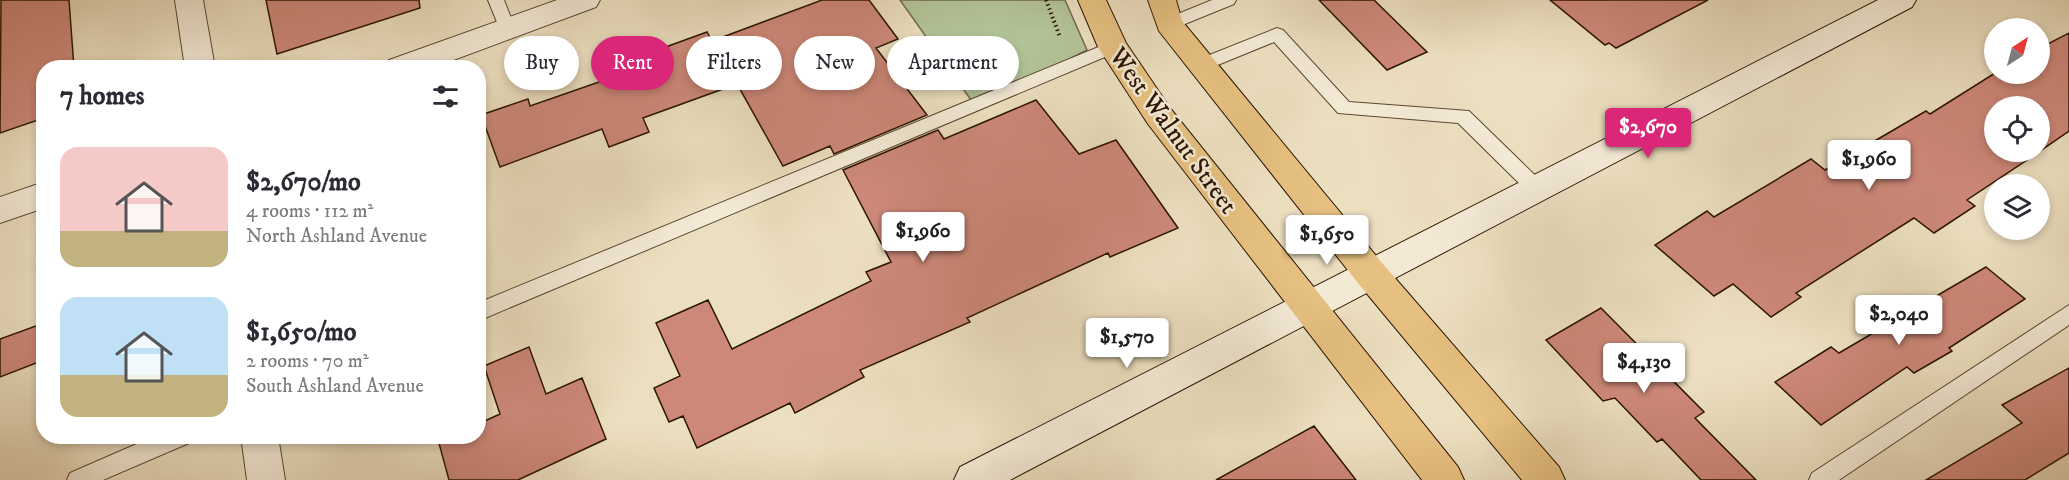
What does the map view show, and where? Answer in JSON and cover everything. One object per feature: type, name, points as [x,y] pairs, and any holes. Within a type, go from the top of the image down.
[{"type":"main road","name":"West Walnut Street","points":[[1092,0],[1113,47],[1159,116],[1444,480]]},
{"type":"main road","points":[[1165,12],[1203,64],[1370,273],[1546,480]]},
{"type":"street","points":[[189,0],[199,60]]},
{"type":"street","points":[[421,60],[586,0]]},
{"type":"street","points":[[973,480],[1902,0]]},
{"type":"street","points":[[0,210],[36,198]]},
{"type":"street","points":[[260,444],[266,480]]},
{"type":"lane","points":[[496,0],[507,28]]},
{"type":"lane","points":[[1165,12],[1228,0]]},
{"type":"lane","points":[[1203,64],[1276,34],[1344,108],[1463,116],[1537,189]]},
{"type":"lane","points":[[486,309],[1113,47]]},
{"type":"lane","points":[[1820,480],[2069,314]]},
{"type":"lane","points":[[78,480],[162,444]]},
{"type":"path","points":[[1046,0],[1064,45]]},
{"type":"green space","points":[[900,0],[1065,0],[1087,50],[1019,82],[1019,36],[926,36]]},
{"type":"green space","points":[[964,90],[998,90],[971,100]]},
{"type":"building","points":[[1,0],[69,0],[73,60],[36,60],[36,121],[0,133]]},
{"type":"building","points":[[266,0],[419,0],[420,8],[277,54]]},
{"type":"building","points":[[822,0],[869,0],[896,36],[887,36],[887,44],[876,48],[887,62],[887,90],[908,90],[927,115],[834,154],[830,146],[783,166],[740,90],[782,90],[782,36],[725,36]]},
{"type":"building","points":[[1319,0],[1374,0],[1427,52],[1387,70]]},
{"type":"building","points":[[1550,0],[1708,0],[1616,48],[1609,43],[1605,45]]},
{"type":"building","points":[[707,32],[709,36],[696,36]]},
{"type":"building","points":[[2069,33],[2069,131],[2050,144],[2050,96],[1984,96],[1984,162],[2024,162],[2006,174],[1984,174],[1984,189],[1967,200],[1975,206],[1934,233],[1914,218],[1796,293],[1801,297],[1771,317],[1733,284],[1714,296],[1655,245],[1707,211],[1714,217],[1811,159],[1825,170],[1926,111],[1930,114],[1984,80],[1984,84],[2050,84],[2050,43]]},
{"type":"building","points":[[686,40],[686,90],[720,90],[643,118],[649,132],[609,147],[602,129],[500,167],[486,129],[486,113],[528,99],[530,106],[591,85],[591,90],[674,90],[674,44]]},
{"type":"building","points":[[1036,100],[1079,154],[1116,140],[1178,228],[1110,257],[1108,253],[967,318],[970,322],[860,370],[864,377],[795,413],[790,403],[697,448],[683,416],[669,422],[654,388],[680,376],[656,323],[708,300],[732,349],[871,281],[866,272],[891,262],[843,170],[938,130],[944,139]]},
{"type":"building","points":[[1986,267],[2025,299],[1949,348],[1952,351],[1914,373],[1907,367],[1821,425],[1775,382],[1831,347],[1839,353]]},
{"type":"building","points":[[1601,308],[1704,412],[1695,418],[1756,480],[1701,480],[1662,439],[1657,442],[1615,398],[1603,401],[1546,340]]},
{"type":"building","points":[[36,326],[36,363],[0,377],[0,339]]},
{"type":"building","points":[[529,347],[546,394],[582,378],[606,439],[518,480],[449,480],[439,444],[486,444],[486,420],[500,414],[486,372],[486,365]]},
{"type":"building","points":[[2069,368],[2069,453],[2025,480],[1926,480],[2022,423],[2002,405]]},
{"type":"building","points":[[1314,426],[1356,480],[1216,480]]}]
